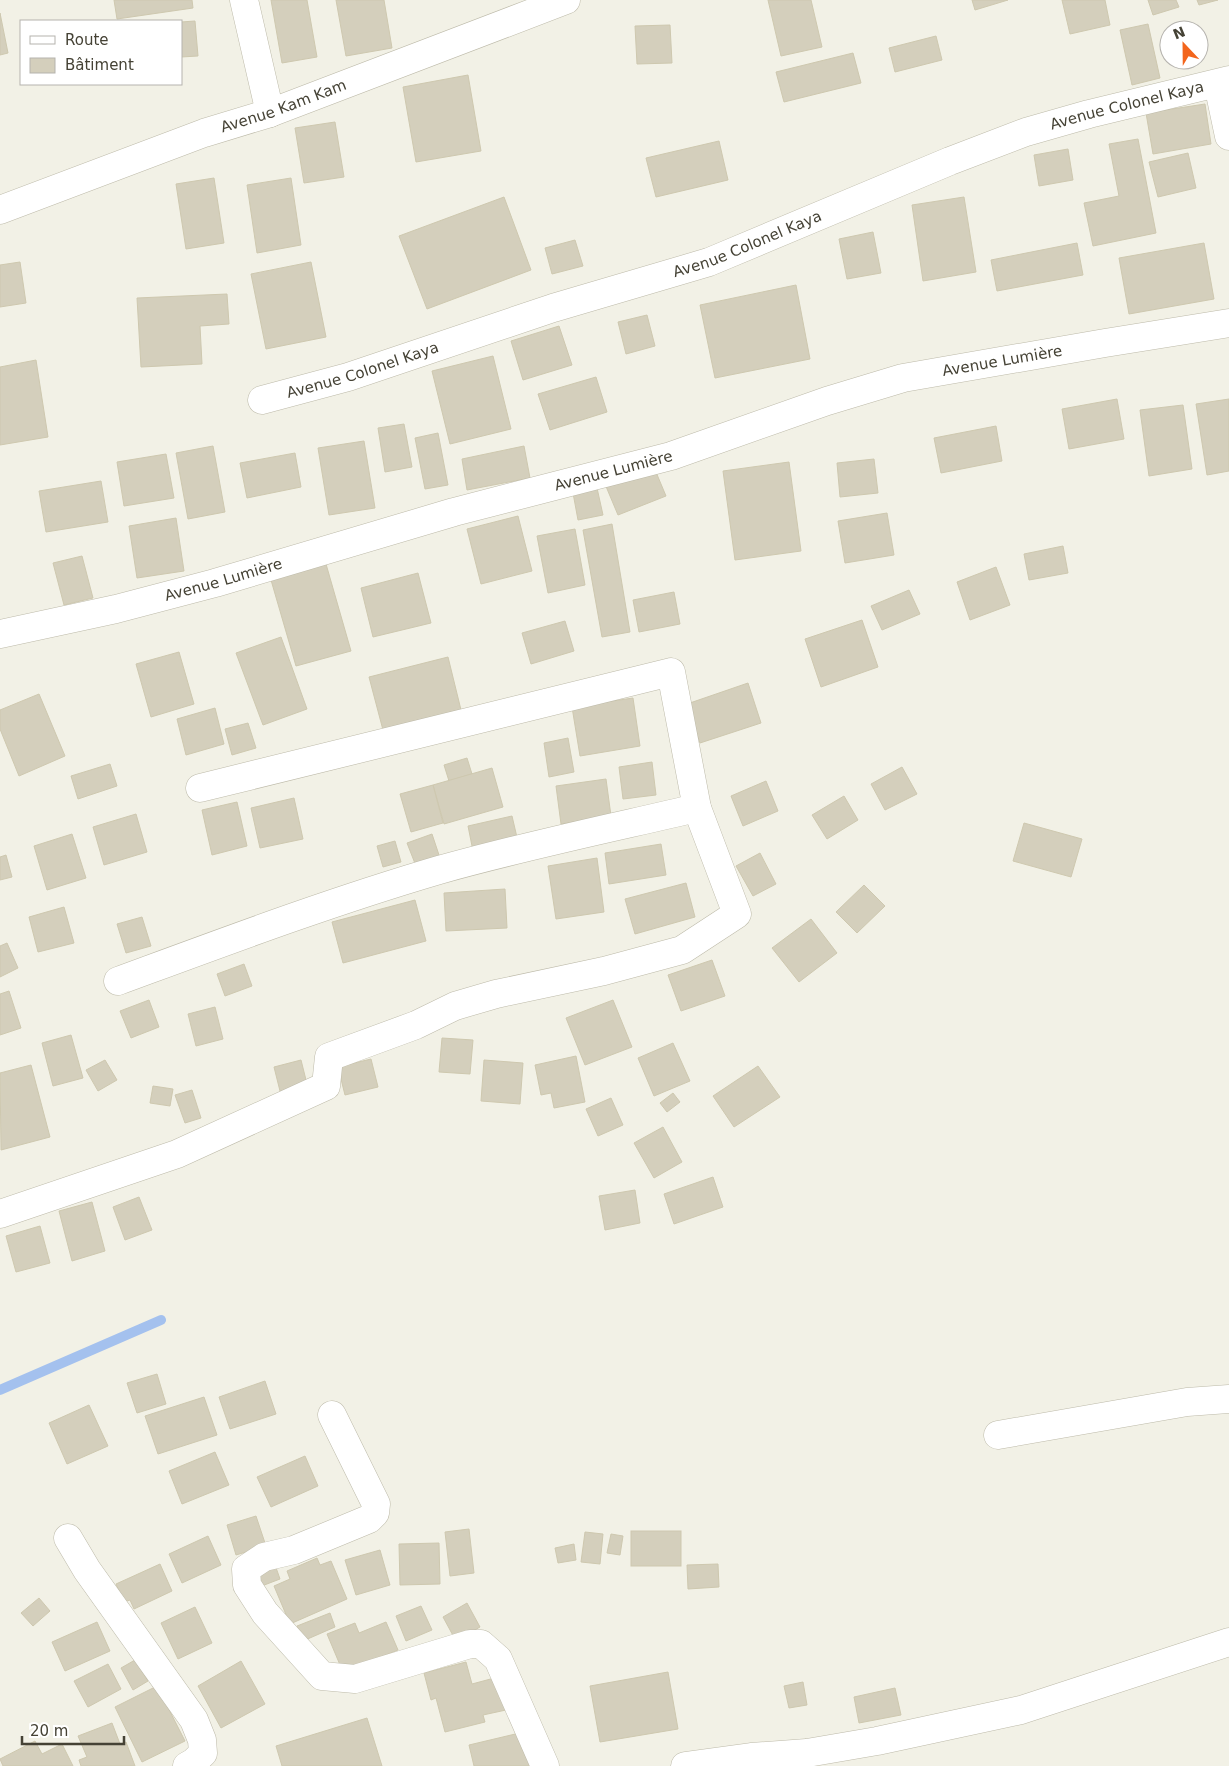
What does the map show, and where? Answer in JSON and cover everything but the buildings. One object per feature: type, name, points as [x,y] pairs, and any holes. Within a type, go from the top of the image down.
[{"type":"street","points":[[244,0],[270,112]]},
{"type":"street","name":"Avenue Kam Kam","points":[[0,210],[204,134],[270,112],[566,0]]},
{"type":"street","points":[[1224,82],[1229,136]]},
{"type":"street","name":"Avenue Colonel Kaya","points":[[262,400],[348,378],[553,308],[708,262],[950,161],[1026,132],[1089,114],[1224,82]]},
{"type":"street","name":"Avenue Lumière","points":[[0,634],[116,609],[215,583],[454,512],[671,456],[827,401],[904,378],[1105,343],[1229,324]]},
{"type":"street","points":[[0,1214],[178,1154],[326,1086],[329,1057],[416,1025],[455,1006],[496,994],[604,971],[682,950],[737,914],[697,808],[671,672],[200,788]]},
{"type":"street","points":[[118,981],[277,922],[439,870],[523,848],[697,808]]},
{"type":"street","points":[[998,1435],[1187,1402],[1229,1399]]},
{"type":"street","points":[[332,1415],[376,1504],[376,1513],[369,1519],[294,1550],[264,1557],[246,1569],[247,1585],[266,1613],[322,1676],[355,1678],[470,1644],[481,1644],[498,1659],[545,1766]]},
{"type":"street","points":[[68,1538],[87,1570],[194,1720],[202,1740],[202,1753],[194,1762],[187,1766]]},
{"type":"street","points":[[685,1766],[807,1752],[877,1741],[1021,1710],[1229,1642]]},
{"type":"waterway","points":[[0,1390],[161,1320]]}]
